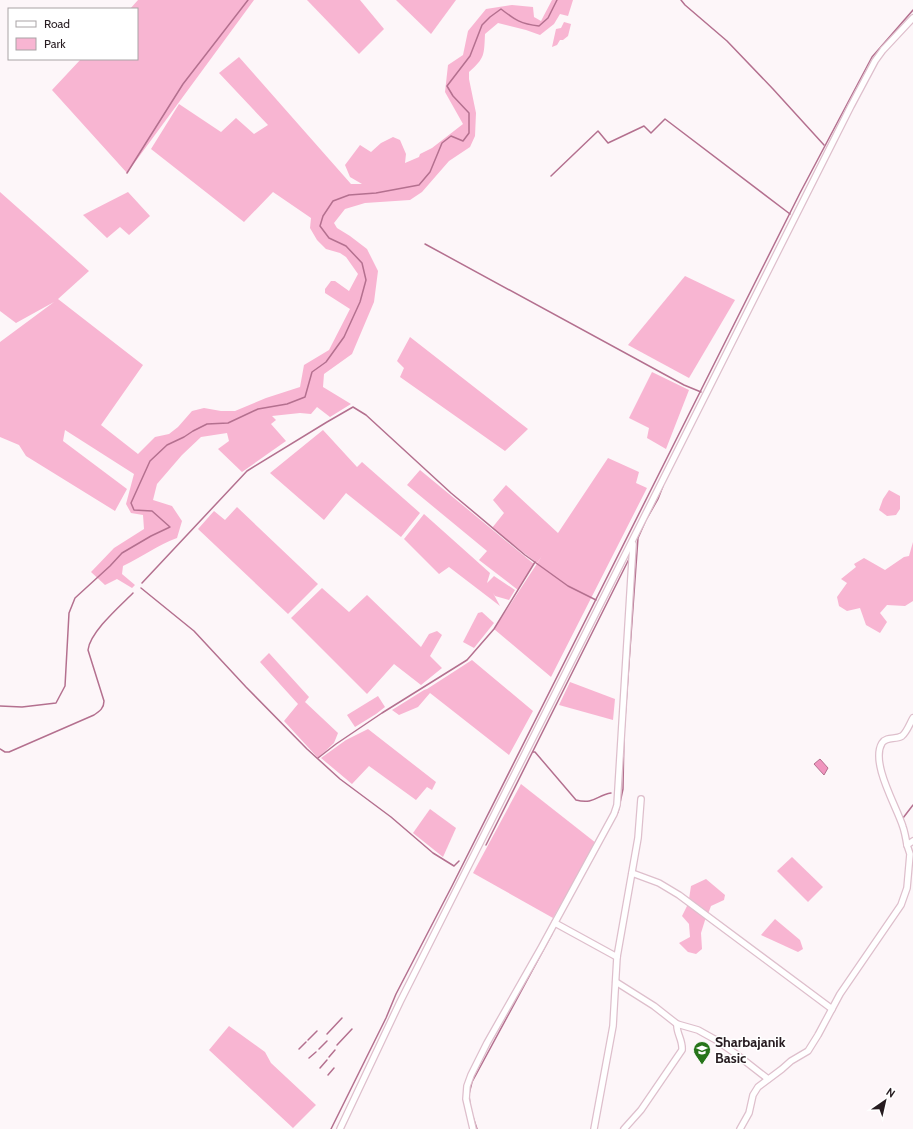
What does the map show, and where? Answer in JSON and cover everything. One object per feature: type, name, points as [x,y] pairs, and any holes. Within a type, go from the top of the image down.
[{"type":"street","points":[[340,1129],[400,1002],[875,61],[883,50],[913,18]]},
{"type":"street","points":[[473,1129],[466,1098],[467,1086],[471,1075],[487,1043],[606,831],[617,805],[634,539]]},
{"type":"street","points":[[740,1129],[749,1112],[753,1095],[758,1087],[791,1061],[808,1051],[840,994],[901,905],[907,888],[910,854],[903,827],[885,783],[879,756],[881,745],[885,740],[901,736],[913,718]]},
{"type":"street","points":[[594,1129],[613,1026],[617,957],[638,838],[641,799]]},
{"type":"street","points":[[907,845],[913,841]]},
{"type":"street","points":[[632,873],[659,883],[679,895],[832,1009]]},
{"type":"street","points":[[556,922],[617,957]]},
{"type":"street","points":[[616,982],[643,999],[677,1024],[698,1030],[708,1035],[736,1054],[768,1079]]},
{"type":"street","points":[[624,1129],[640,1110],[682,1050],[683,1044],[677,1024]]},
{"type":"green space","points":[[138,0],[254,0],[127,173],[52,90],[80,60],[138,60],[138,8],[131,8]]},
{"type":"green space","points":[[307,0],[360,0],[384,29],[359,54]]},
{"type":"green space","points":[[396,0],[456,0],[431,34]]},
{"type":"green space","points":[[552,0],[573,0],[568,16],[560,14],[554,24],[540,35],[498,23],[485,34],[483,56],[469,72],[476,113],[475,136],[470,147],[449,161],[422,192],[410,200],[365,203],[345,209],[334,223],[337,228],[367,249],[378,271],[374,302],[352,354],[324,374],[323,387],[351,404],[330,417],[317,407],[311,414],[300,413],[272,416],[276,420],[271,424],[286,441],[242,472],[218,449],[229,441],[227,433],[201,437],[182,455],[157,484],[153,500],[172,506],[182,521],[177,538],[123,566],[122,574],[135,585],[132,588],[117,579],[105,585],[91,572],[114,548],[144,529],[143,515],[131,513],[126,504],[134,474],[65,430],[63,441],[127,489],[115,511],[26,456],[19,445],[0,437],[0,342],[54,302],[16,323],[0,311],[0,192],[89,271],[58,299],[143,365],[101,425],[138,454],[155,437],[169,434],[178,427],[192,411],[204,408],[221,411],[235,411],[266,398],[300,387],[304,365],[329,350],[350,309],[325,293],[325,289],[331,281],[335,281],[349,291],[358,274],[346,257],[340,253],[326,249],[317,240],[310,228],[311,218],[273,192],[244,222],[151,149],[179,104],[221,132],[236,118],[254,134],[268,125],[219,73],[239,57],[351,184],[362,184],[350,177],[345,165],[360,145],[371,152],[381,143],[393,137],[400,140],[406,154],[405,163],[419,157],[420,154],[432,148],[463,124],[445,92],[448,65],[463,55],[468,31],[486,9],[512,5],[533,7],[534,17],[541,21]]},
{"type":"green space","points":[[564,22],[571,24],[568,36],[563,40],[560,40],[557,45],[552,47],[556,29],[561,28]]},
{"type":"green space","points":[[128,192],[150,216],[129,235],[120,227],[107,238],[83,215]]},
{"type":"green space","points":[[685,276],[735,300],[689,378],[628,345]]},
{"type":"green space","points":[[410,337],[528,429],[505,451],[400,377],[404,368],[397,361]]},
{"type":"green space","points":[[652,372],[689,390],[666,449],[647,438],[649,428],[629,418]]},
{"type":"green space","points":[[323,430],[357,467],[362,462],[420,513],[401,537],[346,493],[324,520],[270,473]]},
{"type":"green space","points":[[608,458],[639,472],[636,483],[647,488],[551,677],[494,629],[542,556],[537,563],[492,528],[504,513],[493,500],[506,485],[558,533]]},
{"type":"green space","points":[[420,470],[534,564],[518,590],[479,560],[487,551],[407,485]]},
{"type":"green space","points":[[889,490],[900,496],[900,509],[896,515],[887,516],[879,510],[883,499]]},
{"type":"green space","points":[[237,507],[318,584],[288,614],[198,529],[214,511],[225,520]]},
{"type":"green space","points":[[424,514],[490,573],[487,583],[494,576],[515,590],[509,600],[495,596],[493,593],[500,606],[449,567],[439,574],[404,539]]},
{"type":"green space","points":[[913,542],[913,601],[905,606],[887,605],[880,613],[887,622],[880,633],[866,625],[860,608],[847,611],[839,606],[837,597],[847,583],[841,579],[856,567],[854,564],[864,558],[885,570],[904,557],[909,556]]},
{"type":"green space","points":[[322,588],[349,612],[367,595],[421,647],[429,634],[437,631],[442,635],[430,656],[442,668],[421,685],[394,664],[367,694],[291,618]]},
{"type":"green space","points":[[482,612],[494,623],[474,648],[463,642],[478,613]]},
{"type":"green space","points":[[269,653],[309,697],[305,702],[338,733],[334,743],[318,758],[284,721],[298,704],[260,662]]},
{"type":"green space","points":[[472,660],[533,711],[509,755],[430,693],[418,707],[399,715],[392,710]]},
{"type":"green space","points":[[570,682],[615,699],[613,720],[559,705]]},
{"type":"green space","points":[[378,696],[385,707],[355,727],[347,715]]},
{"type":"green space","points":[[368,729],[436,782],[432,790],[427,787],[416,800],[369,766],[352,784],[321,758],[346,740]]},
{"type":"green space","points":[[521,784],[596,843],[553,918],[473,873]]},
{"type":"green space","points":[[430,809],[456,828],[443,857],[413,833]]},
{"type":"green space","points":[[792,857],[823,887],[808,902],[777,871]]},
{"type":"green space","points":[[706,879],[725,895],[724,900],[711,906],[708,914],[689,899],[691,886]]},
{"type":"green space","points":[[688,904],[706,917],[701,933],[702,949],[696,954],[688,952],[679,943],[690,937],[689,924],[682,916]]},
{"type":"green space","points":[[775,919],[800,940],[803,949],[798,952],[761,935]]},
{"type":"green space","points":[[229,1026],[265,1052],[271,1063],[316,1105],[293,1128],[209,1050]]},
{"type":"shaded area","points":[[820,759],[828,768],[824,775],[814,764]]},
{"type":"waterway","points":[[127,173],[183,84],[248,0]]},
{"type":"waterway","points":[[0,706],[22,707],[56,703],[65,686],[69,613],[75,598],[122,553],[170,527],[152,511],[134,510],[131,503],[150,461],[167,445],[207,424],[228,423],[258,409],[287,404],[305,397],[312,372],[326,362],[344,337],[360,302],[366,280],[362,263],[346,246],[329,238],[320,226],[323,216],[333,201],[349,195],[376,193],[419,185],[430,172],[442,143],[451,136],[463,141],[469,133],[469,113],[453,96],[447,86],[470,56],[482,25],[501,9],[518,21],[539,26],[548,18],[557,0]]},
{"type":"waterway","points":[[681,0],[727,41],[824,145]]},
{"type":"waterway","points":[[331,1129],[386,1018],[396,994],[452,886],[800,193],[872,57],[913,10]]},
{"type":"waterway","points":[[551,176],[598,131],[608,143],[644,126],[651,133],[665,119],[790,214]]},
{"type":"waterway","points":[[425,244],[684,385],[701,392]]},
{"type":"waterway","points":[[142,583],[247,471],[353,407],[366,415],[451,493],[525,555],[568,586],[596,600]]},
{"type":"waterway","points":[[587,869],[618,812],[623,789],[624,732],[638,538],[663,486]]},
{"type":"waterway","points":[[486,845],[630,557]]},
{"type":"waterway","points":[[318,758],[382,713],[467,660],[494,629],[535,562]]},
{"type":"waterway","points":[[141,588],[194,631],[307,749],[340,779],[391,817],[433,853],[454,866],[459,861]]},
{"type":"waterway","points":[[0,749],[5,752],[9,752],[94,715],[101,709],[104,701],[88,650],[94,635],[100,627],[133,593]]},
{"type":"waterway","points":[[533,752],[535,752],[576,800],[591,801],[611,793]]},
{"type":"waterway","points":[[903,818],[913,805]]},
{"type":"waterway","points":[[470,1106],[469,1094],[472,1082],[552,934]]},
{"type":"waterway","points":[[327,1034],[342,1018]]},
{"type":"waterway","points":[[337,1045],[352,1029]]},
{"type":"waterway","points":[[308,1040],[317,1031]]},
{"type":"waterway","points":[[319,1049],[327,1041]]},
{"type":"waterway","points":[[299,1049],[306,1042]]},
{"type":"waterway","points":[[329,1057],[335,1050]]},
{"type":"waterway","points":[[309,1058],[316,1052]]},
{"type":"waterway","points":[[320,1068],[327,1060]]},
{"type":"waterway","points":[[328,1075],[334,1068]]},
{"type":"waterway","points":[[473,1117],[477,1129]]},
{"type":"place","name":"Sharbajanik Basic","points":[[702,1065]]}]
